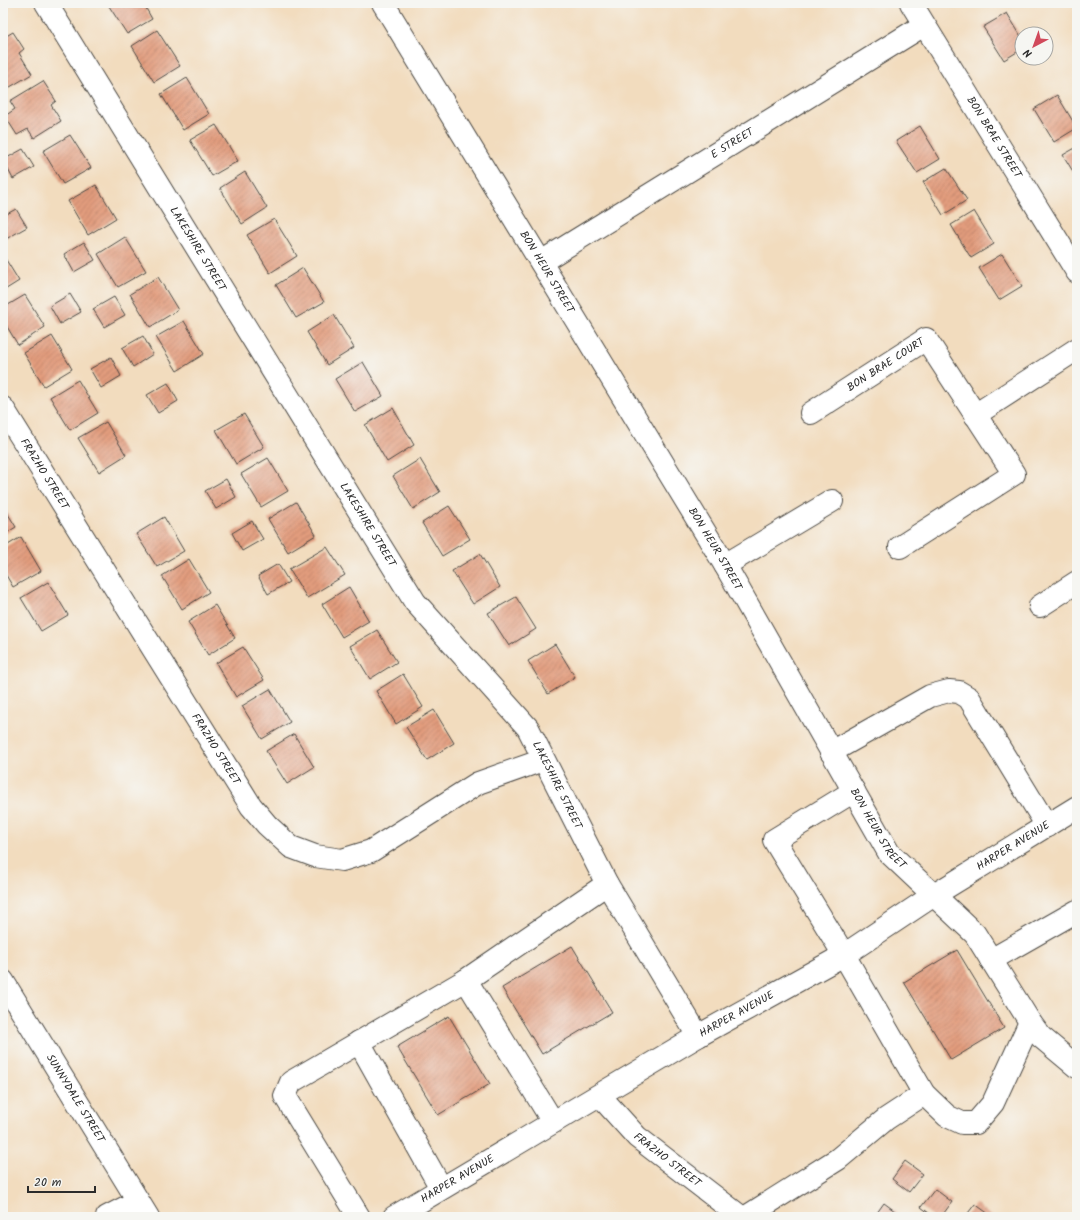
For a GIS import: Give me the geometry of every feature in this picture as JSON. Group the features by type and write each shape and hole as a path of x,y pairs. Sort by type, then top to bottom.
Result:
{"street":[{"name":"LAKESHIRE STREET","path":"46,3 415,602 528,728 542,760 607,884 698,1036"},
{"name":"BON HEUR STREET","path":"383,3 725,565 889,853 975,934 1041,1037 1077,1067"},
{"name":"BON BRAE STREET","path":"911,3 1077,272"},
{"name":"E STREET","path":"541,262 924,25"},
{"name":"BON BRAE COURT","path":"811,413 926,339 1014,474 900,547"},
{"path":"975,415 1077,349"},
{"name":"FRAZHO STREET","path":"3,408 251,806 267,825 291,847 316,856 342,860 371,851 478,783 542,760"},
{"path":"725,565 832,501"},
{"path":"1040,606 1077,582"},
{"path":"831,752 930,696 949,691 959,692 969,698 1046,826"},
{"path":"854,792 774,840 844,955 924,1094 947,1116 962,1123 976,1124 993,1103 1030,1022"},
{"name":"HARPER AVENUE","path":"394,1217 553,1122 600,1096 698,1036 844,955 934,895 1046,826 1076,810"},
{"path":"359,1217 285,1096 291,1082 466,980 607,884"},
{"path":"991,960 1077,911"},
{"path":"466,980 553,1122"},
{"name":"SUNNYDALE STREET","path":"3,981 143,1209"},
{"path":"359,1042 441,1188"},
{"path":"746,1217 838,1159 886,1119 924,1094"},
{"name":"FRAZHO STREET","path":"600,1096 637,1137 741,1217"},
{"path":"107,1217 143,1209"}],"building":[{"path":"107,3 143,3 152,19 127,34"},
{"path":"1007,13 1015,26 1014,54 1004,60 983,27"},
{"path":"157,30 180,66 154,82 132,46"},
{"path":"13,32 24,49 19,53 32,74 5,90 3,87 3,38"},
{"path":"187,78 209,114 183,130 161,94"},
{"path":"43,81 56,101 51,105 61,121 34,138 28,129 17,135 5,116 15,109 10,101"},
{"path":"1057,95 1077,128 1054,142 1034,109"},
{"path":"216,125 238,161 212,176 190,140"},
{"path":"920,126 940,159 917,173 896,141"},
{"path":"70,135 91,168 63,184 43,151"},
{"path":"1077,147 1077,178 1063,155"},
{"path":"23,149 34,167 13,179 3,160"},
{"path":"946,168 967,200 943,215 923,182"},
{"path":"245,172 267,208 242,224 220,188"},
{"path":"96,185 116,218 88,235 68,201"},
{"path":"16,209 27,227 6,239 3,233 3,216"},
{"path":"974,211 994,244 971,258 951,225"},
{"path":"274,219 297,256 270,273 247,235"},
{"path":"125,237 146,271 118,287 98,254"},
{"path":"84,242 95,260 74,272 64,254"},
{"path":"1002,254 1022,286 999,300 979,268"},
{"path":"3,255 19,281 3,291"},
{"path":"303,268 324,302 296,318 276,285"},
{"path":"158,277 178,310 150,327 130,294"},
{"path":"70,294 81,312 60,324 50,306"},
{"path":"25,295 45,327 18,345 3,320 3,308"},
{"path":"114,297 125,315 104,327 93,309"},
{"path":"334,315 354,348 327,365 307,332"},
{"path":"184,321 204,354 177,371 156,337"},
{"path":"52,336 72,369 44,386 24,353"},
{"path":"143,336 153,354 133,367 122,348"},
{"path":"111,357 121,376 101,388 90,369"},
{"path":"363,362 383,396 355,412 335,379"},
{"path":"78,380 98,413 70,430 50,397"},
{"path":"168,383 178,401 158,413 147,395"},
{"path":"393,408 414,445 387,462 365,425"},
{"path":"244,414 264,447 236,464 216,430"},
{"path":"106,422 126,455 99,472 78,438"},
{"path":"268,458 288,491 261,507 241,474"},
{"path":"420,459 440,492 413,509 393,476"},
{"path":"226,479 236,497 216,509 205,491"},
{"path":"296,502 316,535 288,552 268,519"},
{"path":"3,506 16,527 3,535"},
{"path":"449,506 470,539 442,556 422,523"},
{"path":"164,517 184,551 157,567 136,534"},
{"path":"252,521 263,539 242,551 232,533"},
{"path":"21,537 41,571 13,587 3,570 3,548"},
{"path":"327,547 345,575 307,598 289,569"},
{"path":"480,554 500,587 473,604 452,571"},
{"path":"189,559 209,592 182,609 162,576"},
{"path":"278,564 289,582 268,594 258,576"},
{"path":"48,582 68,615 41,631 21,598"},
{"path":"349,587 369,621 342,637 322,604"},
{"path":"516,597 536,629 509,646 488,613"},
{"path":"215,605 235,638 208,655 188,622"},
{"path":"377,630 397,662 370,679 350,646"},
{"path":"555,644 575,677 548,694 528,661"},
{"path":"243,647 264,680 236,697 216,663"},
{"path":"403,674 423,707 396,724 376,691"},
{"path":"270,689 290,722 262,739 242,706"},
{"path":"434,710 454,743 427,760 406,727"},
{"path":"294,734 314,767 287,784 266,751"},
{"path":"572,946 612,1012 542,1054 502,988"},
{"path":"957,950 1004,1028 951,1060 904,982"},
{"path":"449,1016 490,1084 438,1115 397,1047"},
{"path":"905,1161 923,1174 909,1192 892,1179"},
{"path":"935,1189 952,1202 941,1217 934,1217 921,1207"},
{"path":"884,1203 903,1217 874,1217"},
{"path":"975,1204 993,1217 965,1217"}]}
